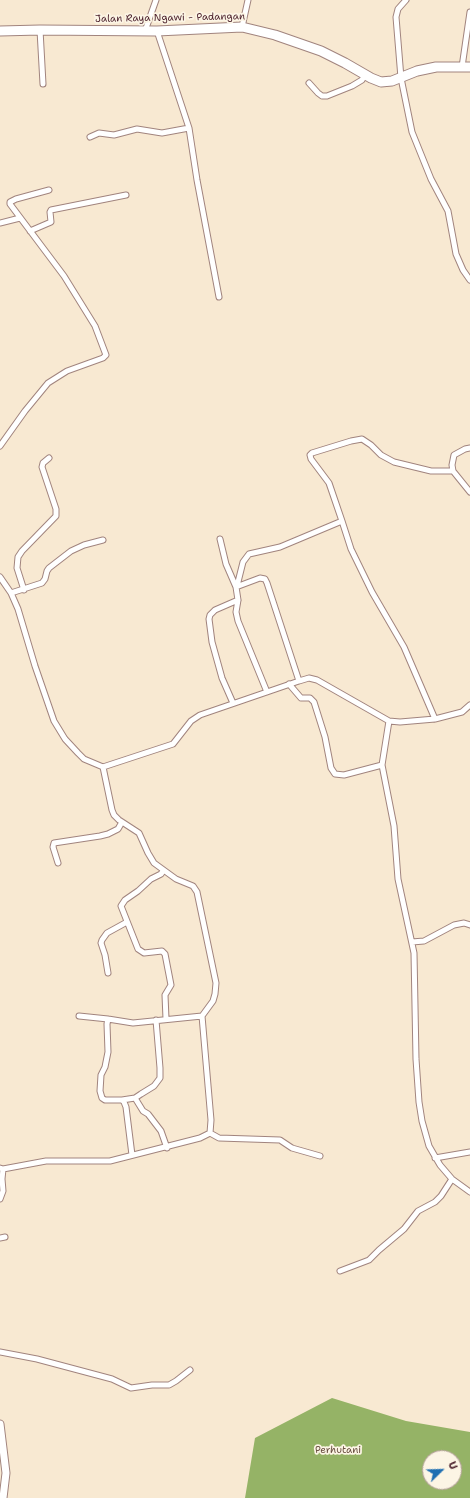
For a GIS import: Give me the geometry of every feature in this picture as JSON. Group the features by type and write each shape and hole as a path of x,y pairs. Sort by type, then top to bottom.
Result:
{"highway":[{"name":"Jalan Raya Ngawi - Padangan","path":"0,31 157,31 242,27 275,35 321,51 381,82 392,81 427,68 442,66 466,67"}],"street":[{"path":"145,31 156,0"},
{"path":"242,27 248,0"},
{"path":"406,0 398,9 396,17 401,78 413,137 431,179 448,211 456,254 463,270 470,280"},
{"path":"466,67 470,12"},
{"path":"40,30 42,84"},
{"path":"157,31 189,128 197,180 219,297"},
{"path":"309,83 322,96 328,96 352,86 362,80 365,75"},
{"path":"90,137 99,133 114,135 137,129 162,133 189,128"},
{"path":"0,446 25,411 48,383 67,371 103,358 106,355 95,326 64,276 10,205 10,202 16,199 48,190"},
{"path":"30,231 51,222 51,210 126,195"},
{"path":"0,223 20,218"},
{"path":"435,719 404,647 372,592 350,549 342,521 328,483 310,455 312,453 351,441 362,439 371,445 381,456 394,462 432,471 453,471"},
{"path":"470,448 454,455 453,460 453,471 470,492"},
{"path":"24,590 17,568 18,557 56,516 56,509 42,468 43,463 49,458"},
{"path":"236,587 243,562 249,554 280,547 342,521"},
{"path":"220,539 226,564 236,587 238,600 236,612 238,621 267,692"},
{"path":"11,593 42,583 49,568 71,551 84,545 103,540"},
{"path":"0,577 11,593 18,609 54,721 65,739 84,759 103,767 169,746 176,741 196,717 309,678 317,680 389,720 400,722 435,719 462,712 470,705"},
{"path":"236,587 260,578 263,578 267,583 299,681"},
{"path":"233,703 222,678 212,642 209,619 210,615 215,610 238,600"},
{"path":"289,684 301,698 310,698 314,702 326,741 331,768 335,774 344,775 382,765"},
{"path":"389,720 382,765 394,826 398,879 412,942 419,1102 425,1135 435,1158 445,1173 470,1192"},
{"path":"103,767 112,810 117,818 140,833 151,860 163,871 176,879 193,886 197,892 216,983 213,1001 202,1016 211,1120 210,1133"},
{"path":"58,863 53,847 54,843 108,834 118,829 122,822"},
{"path":"163,871 122,903 122,910 140,951 162,951 165,954 171,985 165,995 166,1019"},
{"path":"108,973 101,943 102,938 112,930 127,922"},
{"path":"412,942 424,941 460,923 470,925"},
{"path":"79,1016 133,1023 202,1016"},
{"path":"108,1019 108,1052 106,1067 101,1075 100,1091 102,1098 105,1100 135,1098 154,1086 160,1078 156,1020"},
{"path":"135,1098 143,1111 148,1114 161,1131 167,1148"},
{"path":"122,1100 126,1106 132,1155"},
{"path":"0,1199 3,1191 2,1169 46,1161 110,1161 167,1148 200,1138 210,1133"},
{"path":"210,1133 219,1138 280,1140 292,1148 320,1156"},
{"path":"435,1158 470,1152"},
{"path":"340,1271 369,1260 378,1250 404,1229 418,1211 435,1202 452,1179"},
{"path":"0,1352 37,1359 112,1379 131,1388 152,1385 169,1385 190,1370"},
{"path":"0,1424 6,1473 3,1498"}],"green space":[{"name":"Perhutani","path":"332,1398 406,1421 470,1432 470,1498 245,1498 255,1438"}]}
